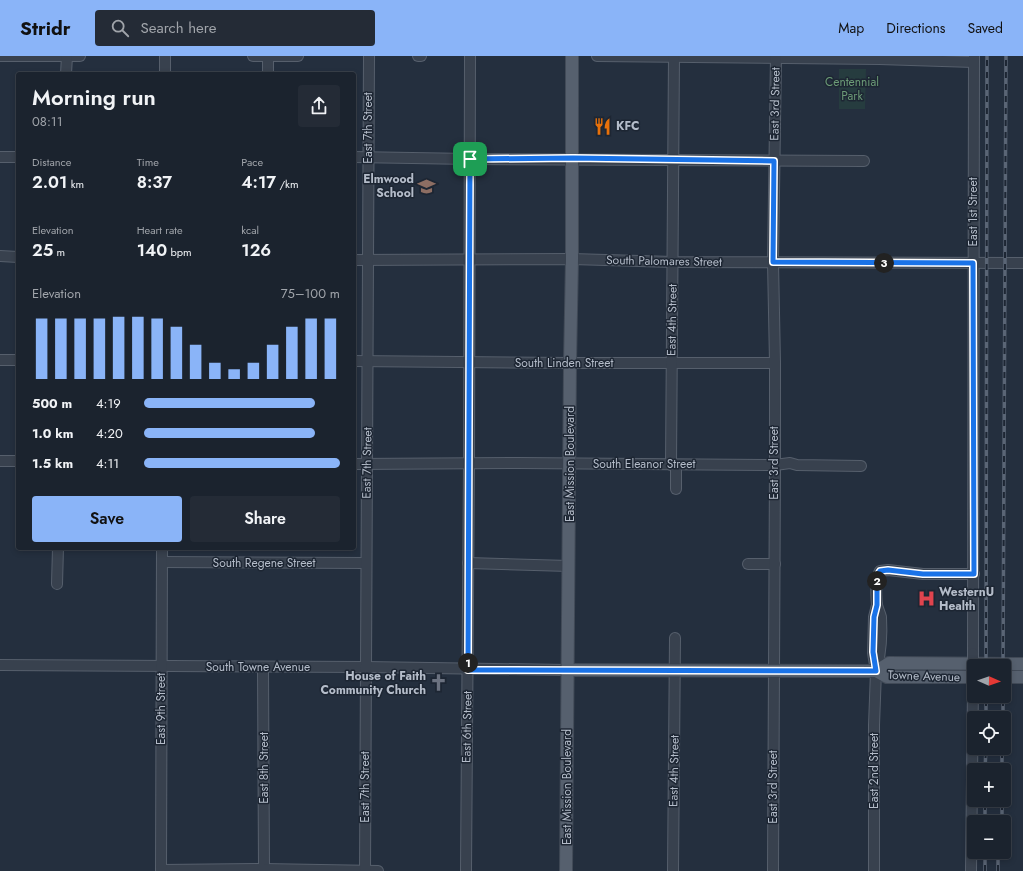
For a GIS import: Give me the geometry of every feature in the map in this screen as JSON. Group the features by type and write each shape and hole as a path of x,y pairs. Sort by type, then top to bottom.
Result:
{"main road":[{"name":"East Mission Boulevard","path":"566,871 573,158 572,56"},
{"path":"876,671 889,663 1023,664"},
{"name":"South Towne Avenue","path":"567,670 876,671"},
{"name":"Towne Avenue","path":"876,671 887,677 967,682"},
{"path":"1011,677 1023,677"}],"street":[{"path":"0,56 80,56"},
{"path":"66,72 67,56"},
{"path":"165,56 165,72"},
{"path":"253,56 298,56"},
{"path":"268,56 268,72"},
{"name":"East 7th Street","path":"365,871 369,56"},
{"name":"East 6th Street","path":"466,871 470,56"},
{"path":"597,56 879,57 974,59"},
{"name":"East 4th Street","path":"674,56 671,362 673,465 676,489"},
{"name":"East 3rd Street","path":"773,871 775,363 773,262 776,57"},
{"name":"East 1st Street","path":"973,659 974,59"},
{"path":"0,157 16,157"},
{"path":"356,157 864,161"},
{"path":"0,256 16,257"},
{"name":"South Palomares Street","path":"356,260 572,259 673,262 1023,264"},
{"path":"0,360 16,360"},
{"name":"South Linden Street","path":"356,361 775,363"},
{"path":"0,461 16,461"},
{"name":"South Eleanor Street","path":"356,464 775,465 784,468 790,468 797,465 861,466"},
{"path":"57,584 58,550"},
{"name":"East 9th Street","path":"161,871 162,550"},
{"name":"South Regene Street","path":"162,562 366,563"},
{"path":"468,563 569,566"},
{"path":"748,564 775,564"},
{"name":"East 2nd Street","path":"874,871 874,725 876,671 873,652 874,617 877,605 877,576 880,571 888,570 923,574 974,574"},
{"name":"East 4th Street","path":"673,871 674,638"},
{"name":"South Towne Avenue","path":"0,665 366,667 468,670 567,670"},
{"name":"East 8th Street","path":"263,667 264,869"},
{"name":"East 1st Street","path":"971,871 974,703"},
{"path":"161,871 264,869 378,871"}],"green space":[{"name":"Centennial Park","path":"839,69 866,69 865,109 839,109"}],"railway":[{"path":"986,659 987,56"},
{"path":"1003,659 1006,56"},
{"path":"986,703 986,711"},
{"path":"1003,703 1003,711"},
{"path":"985,763 986,755"},
{"path":"1002,755 1002,763"},
{"path":"985,807 985,815"},
{"path":"1002,807 1002,815"},
{"path":"985,859 985,871"},
{"path":"998,859 998,871"}],"place":[{"name":"KFC","path":"603,126"},
{"name":"Elmwood School","path":"427,186"},
{"name":"WesternU Health","path":"926,599"},
{"name":"House of Faith Community Church","path":"439,683"}],"route":[{"path":"573,158 774,161 773,262 973,263 974,574 923,574 888,570 880,571 877,576 877,605 874,617 873,652 876,671 468,670 470,159 573,158"}]}
